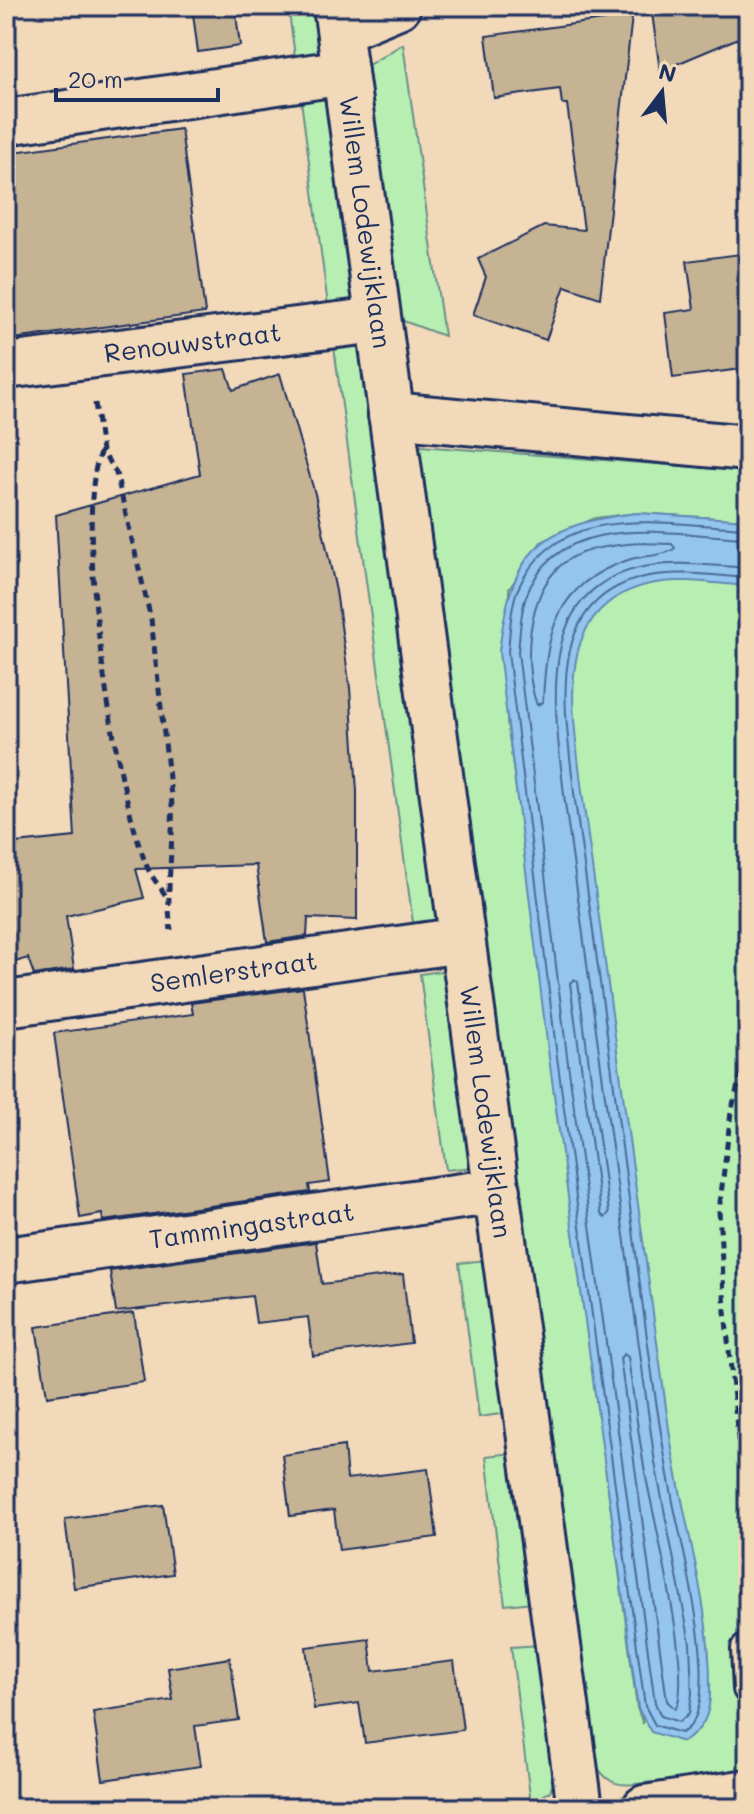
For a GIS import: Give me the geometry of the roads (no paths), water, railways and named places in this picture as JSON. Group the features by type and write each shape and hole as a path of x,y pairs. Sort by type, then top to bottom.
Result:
{"street":[{"path":"6,122 340,36 398,6"},
{"name":"Willem Lodewijklaan","path":"340,36 580,1808"},
{"name":"Renouwstraat","path":"6,366 378,320"},
{"path":"391,415 748,448"},
{"name":"Semlerstraat","path":"6,1004 462,940"},
{"name":"Tammingastraat","path":"6,1260 498,1191"},
{"path":"645,1808 748,1792"}],"lane":[{"path":"746,1649 748,1689"}],"water":[{"path":"637,513 748,520 748,586 662,582 617,596 595,615 582,640 575,668 573,698 582,792 669,1429 706,1627 708,1709 700,1728 683,1742 651,1732 638,1708 549,1058 499,652 511,590 521,567 535,550 552,536 575,526"}]}
